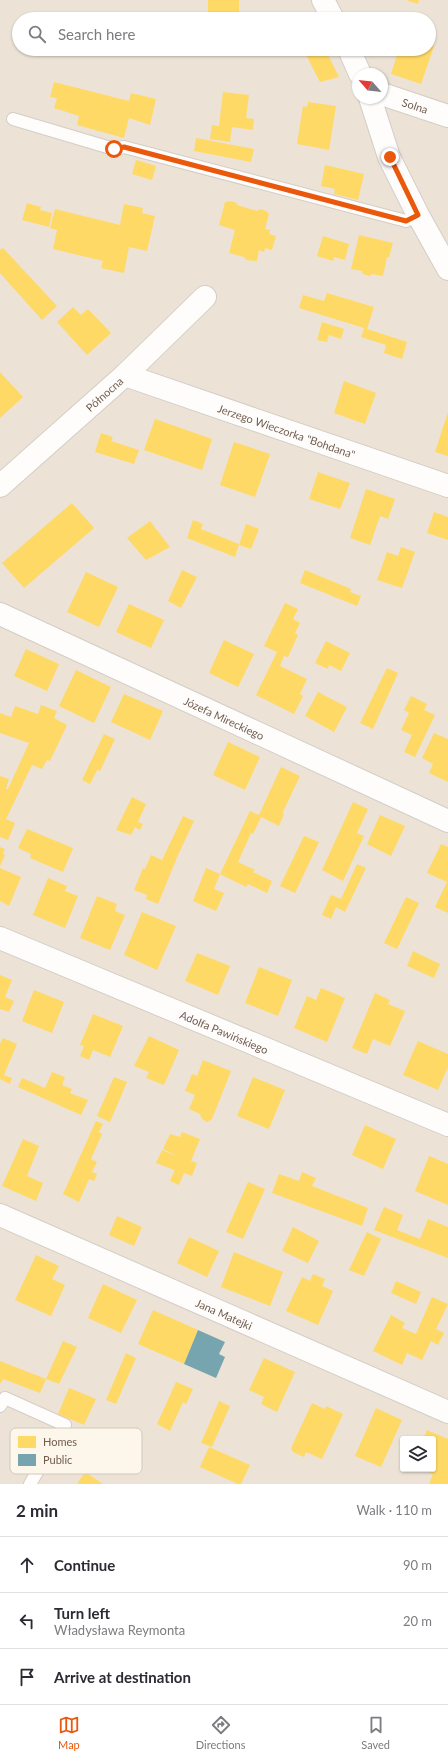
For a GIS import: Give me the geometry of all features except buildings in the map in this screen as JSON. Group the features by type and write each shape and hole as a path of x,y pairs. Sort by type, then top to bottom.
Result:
{"street":[{"path":"323,0 329,12"},
{"path":"352,56 357,68"},
{"name":"Solna","path":"388,96 448,116"},
{"path":"372,104 390,157 418,215 448,269"},
{"name":"Północna","path":"0,486 125,374 205,297"},
{"name":"Jerzego Wieczorka \"Bohdana\"","path":"125,374 448,486"},
{"name":"Józefa Mireckiego","path":"0,614 448,821"},
{"name":"Adolfa Pawińskiego","path":"0,938 448,1125"},
{"name":"Jana Matejki","path":"0,1215 448,1412"}],"lane":[{"path":"13,119 114,149 124,147 406,221 418,215"},
{"path":"0,1406 5,1398 65,1425 63,1428"},
{"path":"30,1484 36,1474"}],"shaded area":[{"path":"0,0 448,0 448,1484 0,1484"}],"route":[{"path":"114,149 124,147 406,221 418,215 390,157"}]}
